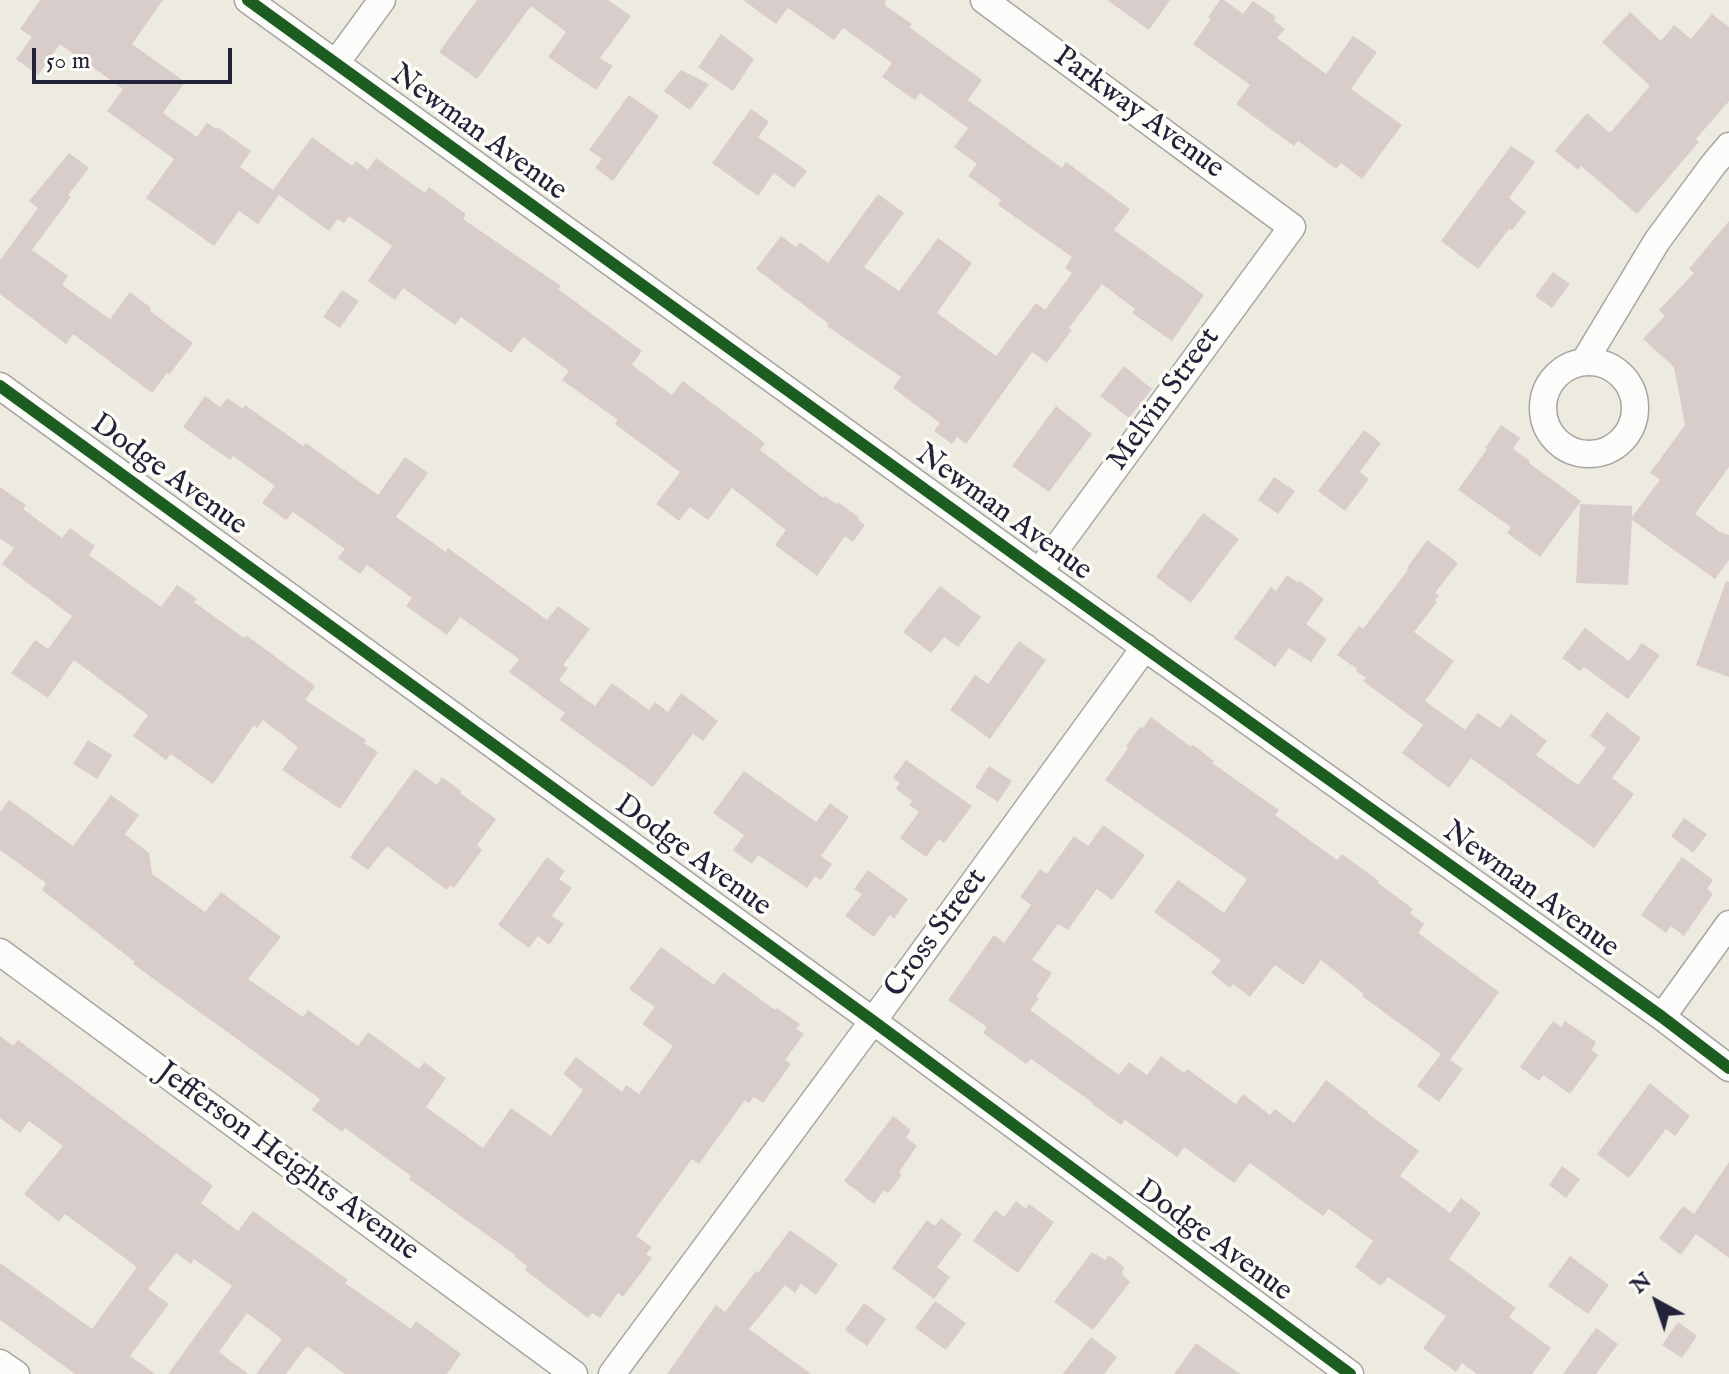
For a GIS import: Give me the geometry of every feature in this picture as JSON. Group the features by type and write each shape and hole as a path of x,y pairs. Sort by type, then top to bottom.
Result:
{"street":[{"name":"Newman Avenue","path":"248,0 1729,1068"},
{"path":"336,63 382,0"},
{"name":"Parkway Avenue","path":"984,0 1292,227"},
{"path":"1584,362 1657,241 1729,146"},
{"name":"Melvin Street","path":"1039,572 1292,227"},
{"name":"Dodge Avenue","path":"0,386 873,1021 1350,1374"},
{"name":"Cross Street","path":"612,1374 1145,647"},
{"path":"1662,1017 1729,924"},
{"name":"Jefferson Heights Avenue","path":"0,952 574,1374"},
{"path":"0,1363 16,1374"}],"building":[{"path":"40,0 163,0 132,44 185,82 163,113 197,137 207,123 217,127 251,151 240,167 273,190 312,137 352,166 356,161 368,170 376,158 425,193 429,187 466,214 463,219 561,286 558,289 642,351 632,365 672,395 683,381 765,443 760,450 823,498 825,496 836,504 838,502 865,525 853,542 845,536 817,576 775,545 786,530 732,488 708,520 690,507 679,521 656,504 680,472 615,424 618,420 562,380 569,371 523,337 511,353 461,317 455,325 403,288 395,300 368,281 392,246 349,216 344,223 338,219 329,231 279,195 258,224 239,211 214,246 146,198 174,159 107,111 123,89 60,44 38,75 16,59 32,37 20,29"},
{"path":"477,0 608,0 631,16 600,58 613,66 596,90 548,57 566,32 531,6 477,79 439,52"},
{"path":"743,0 885,0 886,6 912,24 909,27 982,80 968,100 1062,168 1066,162 1130,209 1114,230 1204,295 1172,341 1132,313 1135,309 1102,284 1047,363 1032,352 966,444 957,437 952,444 934,431 940,423 893,388 901,377 827,326 829,324 756,269 781,236 796,247 800,242 828,263 878,194 904,213 864,267 899,291 938,238 972,263 937,313 996,356 1036,303 1045,310 1072,273 1065,268 1072,257 998,205 1001,200 968,176 977,164 954,147 968,128 920,93 915,100 882,77 892,63 843,28 834,40 788,8 776,24"},
{"path":"1107,0 1170,0 1149,30"},
{"path":"1220,0 1243,14 1253,1 1276,17 1274,21 1285,29 1277,38 1326,74 1353,36 1377,52 1351,89 1402,125 1362,179 1341,163 1336,169 1298,141 1294,146 1236,104 1250,85 1193,44"},
{"path":"1630,12 1661,41 1674,25 1691,39 1712,14 1729,27 1729,101 1696,139 1699,142 1637,214 1581,166 1578,170 1555,151 1587,113 1610,133 1650,86 1602,42"},
{"path":"721,34 754,59 733,91 698,67"},
{"path":"681,70 709,84 690,110 664,91"},
{"path":"629,95 659,116 613,181 595,168 602,159 589,150"},
{"path":"751,109 769,122 758,137 807,171 794,188 774,173 758,196 712,163"},
{"path":"1511,146 1535,162 1509,198 1526,212 1478,269 1441,241"},
{"path":"69,153 89,168 32,250 68,276 62,285 110,319 130,292 193,343 152,393 73,334 66,344 0,294 0,260 38,208 29,201"},
{"path":"1729,221 1729,467 1695,514 1729,535 1729,560 1715,579 1632,520 1628,585 1576,583 1580,504 1632,506 1632,517 1660,480 1650,473 1685,425 1674,367 1643,339 1665,316 1659,310 1694,273 1689,269"},
{"path":"1553,272 1570,284 1552,308 1535,296"},
{"path":"342,290 359,301 340,328 323,317"},
{"path":"1124,366 1152,389 1129,418 1100,396"},
{"path":"205,396 220,407 227,398 243,409 245,405 303,446 306,443 378,495 405,457 428,473 396,517 446,552 448,548 547,620 558,606 590,629 563,665 568,668 559,680 595,706 612,683 649,710 655,702 668,712 681,693 718,721 703,741 693,734 653,787 560,720 565,713 509,672 519,659 460,617 447,635 406,606 412,598 367,565 360,574 338,558 345,549 293,512 286,520 262,503 275,486 233,456 230,460 183,427"},
{"path":"1056,406 1092,434 1049,492 1012,466"},
{"path":"1501,425 1520,438 1513,449 1581,501 1540,557 1507,533 1511,527 1458,490"},
{"path":"1364,430 1381,443 1360,472 1369,479 1345,511 1318,491"},
{"path":"1274,477 1295,491 1278,514 1258,500"},
{"path":"0,487 26,505 23,509 62,538 70,528 95,546 89,555 161,607 177,585 197,599 194,602 244,638 246,635 315,686 305,700 366,740 364,743 378,752 340,809 282,770 298,747 263,720 257,728 254,725 213,784 171,754 166,760 133,736 148,715 74,660 48,698 11,673 35,640 48,649 72,616 2,564 14,548 0,541"},
{"path":"1203,513 1239,539 1191,603 1156,577"},
{"path":"1427,540 1458,563 1435,593 1439,595 1435,600 1437,602 1414,632 1454,661 1425,701 1465,730 1478,713 1500,728 1511,714 1547,741 1536,755 1578,785 1606,748 1590,736 1607,712 1641,738 1612,778 1634,794 1594,848 1471,758 1449,788 1402,753 1423,725 1363,681 1366,678 1357,669 1337,655 1359,626 1363,629"},
{"path":"1287,575 1324,599 1306,624 1327,639 1311,662 1289,648 1275,667 1234,638 1271,587 1276,591"},
{"path":"1726,581 1729,582 1729,677 1696,665"},
{"path":"940,586 981,617 958,647 944,637 931,653 903,632"},
{"path":"1585,628 1629,661 1642,643 1660,655 1628,699 1584,667 1580,671 1562,658"},
{"path":"1019,641 1046,660 990,739 950,710 975,675 988,684"},
{"path":"1151,717 1279,810 1275,815 1337,860 1342,854 1379,881 1413,909 1410,913 1424,924 1418,933 1499,992 1450,1060 1463,1069 1439,1102 1417,1086 1441,1054 1362,996 1364,994 1321,960 1303,985 1275,965 1250,997 1233,984 1230,988 1211,973 1221,960 1154,912 1178,880 1224,913 1247,879 1105,780 1128,748 1126,746"},
{"path":"88,740 112,755 97,779 73,764"},
{"path":"906,760 972,806 944,843 939,839 926,857 900,838 919,812 909,805 912,801 896,789 900,783 893,778"},
{"path":"989,766 1012,781 998,802 975,787"},
{"path":"415,769 437,785 442,777 496,819 477,845 482,850 454,888 450,885 447,890 387,846 368,870 350,857"},
{"path":"744,771 816,822 830,803 849,817 821,856 832,864 821,880 815,876 807,888 758,855 752,864 733,850 744,835 713,813"},
{"path":"111,795 139,815 125,834 149,853 152,874 205,912 221,892 281,937 248,979 303,1017 308,1010 358,1046 368,1032 419,1069 424,1062 446,1078 426,1107 483,1148 511,1108 551,1136 583,1090 563,1074 576,1057 622,1092 626,1085 639,1094 673,1046 642,1024 655,1007 629,989 661,947 714,985 723,972 800,1024 796,1029 804,1034 785,1060 791,1064 763,1103 754,1097 749,1103 745,1100 699,1164 692,1159 636,1236 652,1247 646,1254 652,1258 623,1297 618,1293 600,1318 592,1313 588,1318 525,1270 527,1266 515,1255 409,1179 411,1176 345,1128 342,1132 312,1110 320,1099 133,964 135,962 42,890 46,883 0,850 0,812 9,800 73,846"},
{"path":"1684,818 1707,834 1693,853 1671,836"},
{"path":"1103,825 1145,855 1112,900 1097,889 1068,930 1058,924 1032,960 1052,973 1030,1010 1119,1075 1129,1062 1147,1075 1161,1056 1184,1073 1187,1069 1236,1104 1243,1094 1270,1115 1275,1109 1294,1123 1326,1080 1419,1151 1400,1176 1450,1213 1461,1198 1481,1213 1449,1259 1516,1308 1509,1317 1551,1348 1532,1374 1477,1374 1462,1363 1456,1372 1423,1348 1446,1316 1388,1277 1381,1286 1355,1267 1373,1241 1329,1209 1323,1216 1250,1163 1234,1183 1184,1147 1177,1157 1125,1120 1121,1125 1031,1059 1026,1064 983,1033 987,1027 948,1000 994,935 1004,943 1031,905 1020,897 1040,869 1047,874 1074,836 1088,846"},
{"path":"547,857 565,871 559,879 572,888 552,916 564,924 549,945 538,936 529,948 498,925"},
{"path":"1682,857 1713,880 1707,889 1713,894 1684,936 1671,926 1666,933 1641,915"},
{"path":"868,870 908,899 894,919 890,915 874,937 845,916 862,894 854,889"},
{"path":"1553,1021 1561,1027 1565,1021 1596,1042 1592,1050 1598,1055 1570,1094 1543,1075 1539,1081 1520,1067"},
{"path":"0,1036 13,1046 18,1040 213,1186 201,1203 238,1231 253,1211 348,1280 345,1283 411,1329 416,1321 461,1354 447,1374 345,1374 307,1346 286,1374 256,1374 282,1339 247,1313 219,1352 248,1374 168,1374 232,1286 194,1259 191,1264 176,1253 148,1289 169,1304 130,1356 155,1374 75,1374 0,1320 0,1263 92,1329 137,1267 65,1214 59,1222 24,1194 63,1146 29,1121 20,1133 0,1118"},
{"path":"1650,1083 1690,1116 1675,1136 1666,1129 1629,1178 1597,1154"},
{"path":"893,1116 911,1130 906,1138 917,1146 899,1172 902,1175 888,1193 884,1190 874,1204 844,1181"},
{"path":"1729,1162 1729,1258 1696,1234 1681,1255 1659,1238 1683,1206 1694,1214"},
{"path":"1562,1166 1580,1179 1566,1198 1549,1185"},
{"path":"1016,1201 1026,1209 1029,1204 1054,1222 1018,1273 973,1241 995,1210 1004,1217"},
{"path":"941,1218 962,1234 937,1267 950,1277 934,1299 892,1268 927,1220 935,1226"},
{"path":"790,1230 838,1264 816,1295 801,1284 795,1293 785,1285 749,1329 811,1374 667,1374 716,1305 725,1312"},
{"path":"1092,1252 1105,1260 1109,1255 1124,1267 1122,1274 1130,1282 1093,1330 1054,1302"},
{"path":"1570,1256 1609,1285 1588,1314 1548,1286"},
{"path":"935,1301 966,1323 946,1350 915,1328"},
{"path":"864,1303 886,1319 867,1346 845,1330"},
{"path":"1678,1322 1697,1336 1682,1358 1662,1345"},
{"path":"1596,1328 1618,1344 1596,1374 1563,1374"},
{"path":"1091,1337 1117,1357 1104,1374 1063,1374"},
{"path":"1196,1343 1240,1374 1174,1374"}],"cycle path":[{"path":"248,0 1729,1068"},
{"path":"0,386 873,1021 1350,1374"}]}
